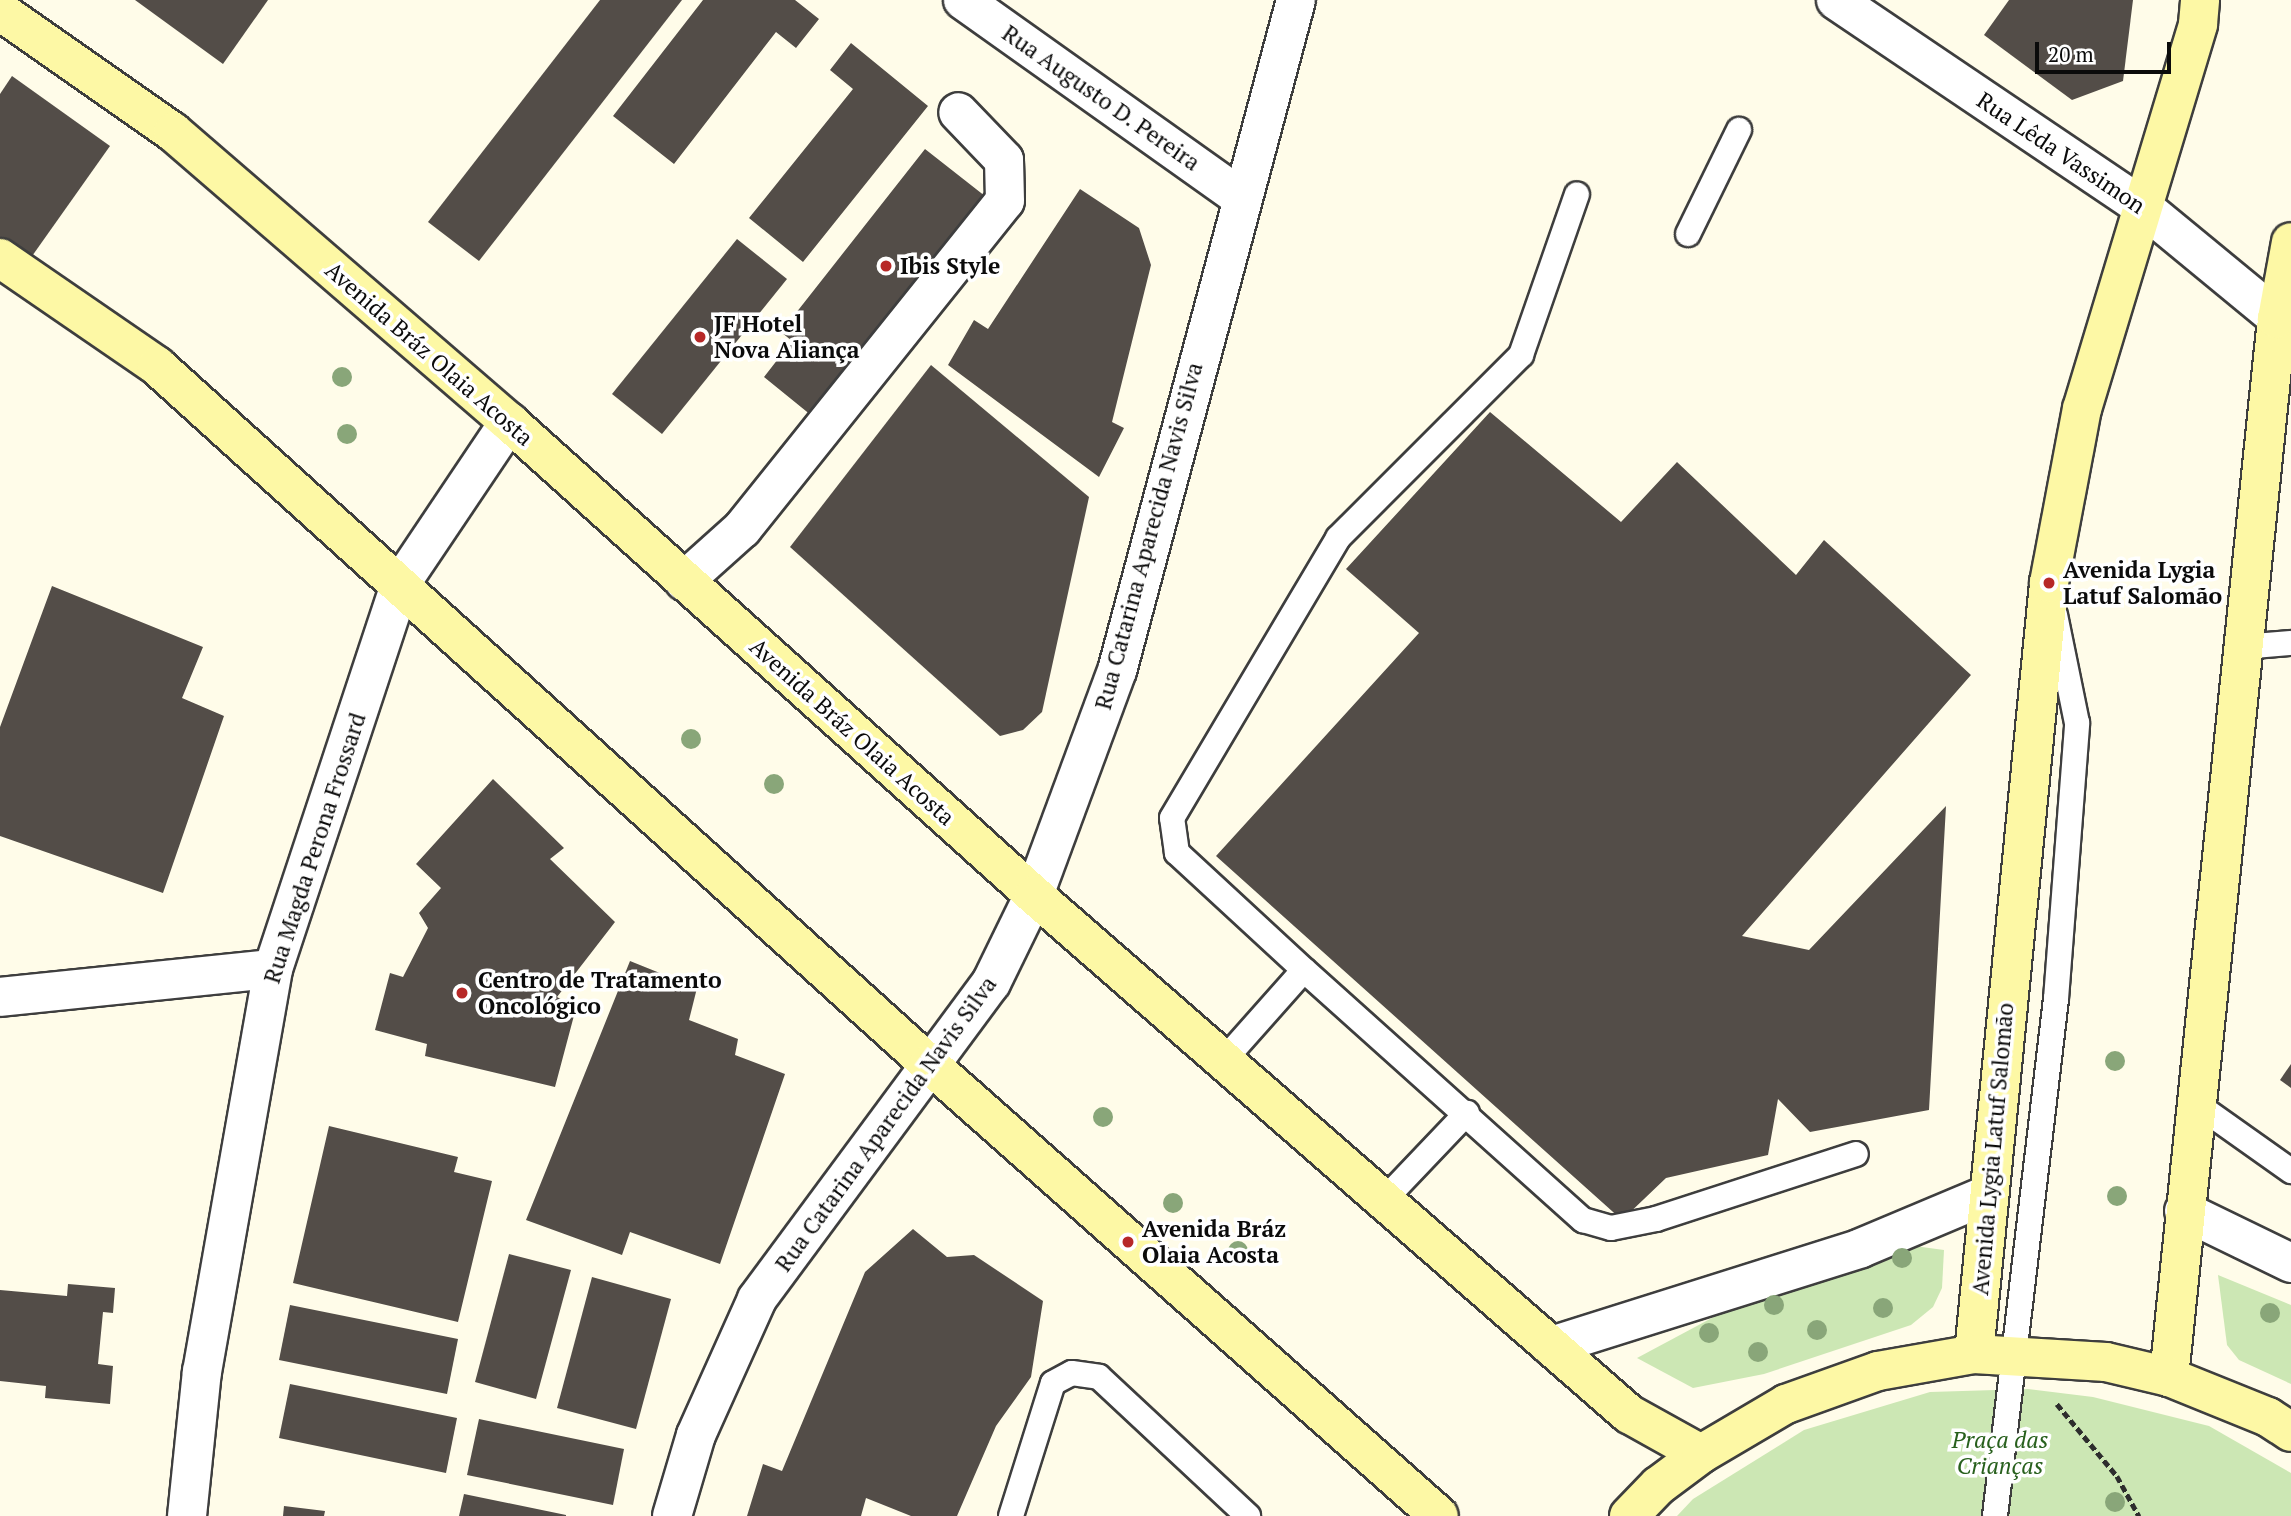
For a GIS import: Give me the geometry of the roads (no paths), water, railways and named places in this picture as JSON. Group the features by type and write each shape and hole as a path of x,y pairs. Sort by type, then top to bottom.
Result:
{"main road":[{"name":"Avenida Lygia Latuf Salomão","path":"1974,1354 1987,1195 2049,583 2082,409 2144,208 2200,0"},
{"name":"Avenida Bráz Olaia Acosta","path":"0,11 173,132 509,422 1034,895 1629,1414 1701,1454"},
{"path":"2169,1377 2242,647 2284,324 2291,242"},
{"path":"0,258 157,366 401,583 929,1064 1434,1514"},
{"path":"1629,1516 1658,1486 1701,1454 1786,1404 1878,1371 1974,1354 2016,1354 2106,1362 2169,1377 2268,1417 2291,1432"}],"street":[{"name":"Rua Augusto D. Pereira","path":"963,0 1240,197"},
{"name":"Rua Catarina Aparecida Navis Silva","path":"672,1516 696,1435 757,1299 929,1064 992,984 1034,895 1117,671 1240,197 1296,0"},
{"name":"Rua Lêda Vassimon","path":"1836,0 2144,208 2284,324"},
{"path":"684,581 742,529 1005,201 1004,160 958,113"},
{"name":"Rua Magda Perona Frossard","path":"187,1516 202,1372 273,969 401,583 509,422"},
{"path":"0,997 273,969"},
{"path":"1551,1346 1861,1248 1987,1195"},
{"path":"2184,1211 2291,1263"}],"lane":[{"path":"1688,234 1739,130"},
{"path":"1577,194 1521,355 1338,538 1172,818 1177,853 1583,1220 1611,1228 1656,1219 1856,1154"},
{"path":"1995,1516 2056,999 2077,723 2049,583"},
{"path":"2242,647 2291,643"},
{"path":"1224,1060 1304,970"},
{"path":"2195,1103 2291,1171"},
{"path":"1385,1199 1467,1113"},
{"path":"1011,1516 1053,1383 1072,1374 1099,1377 1248,1516"}],"place":[{"name":"Ibis Style","path":"886,266"},
{"name":"JF Hotel Nova Aliança","path":"700,337"},
{"name":"Avenida Lygia Latuf Salomão","path":"2049,583"},
{"name":"Centro de Tratamento Oncológico","path":"462,993"},
{"name":"Avenida Bráz Olaia Acosta","path":"1128,1242"}],"park label":[{"name":"Praça das Crianças","path":"2000,1453"}]}
